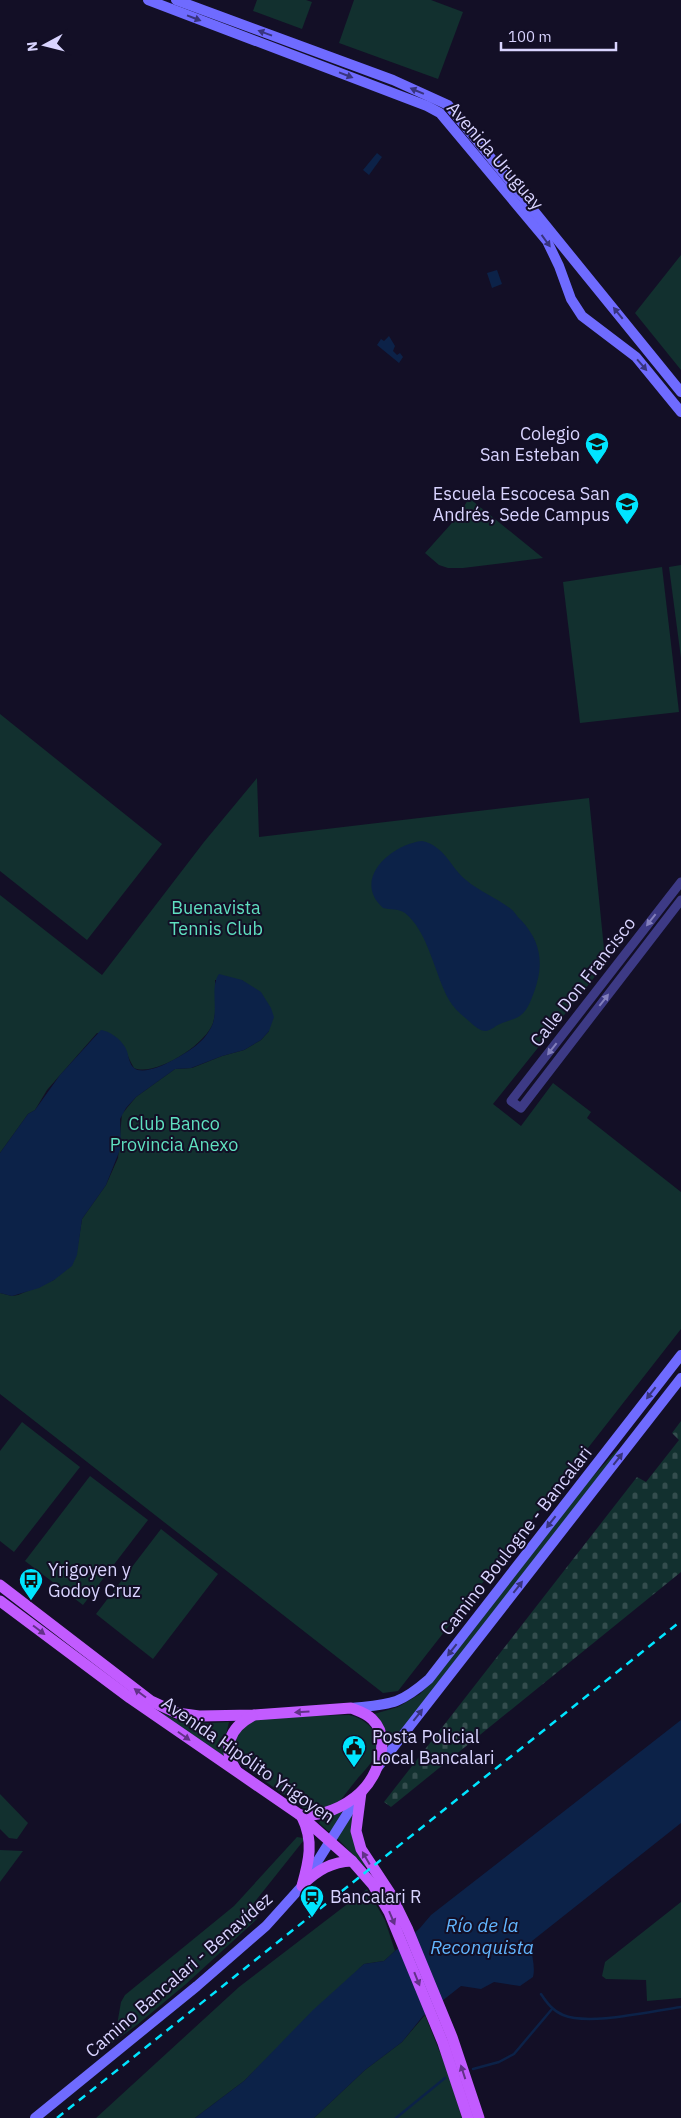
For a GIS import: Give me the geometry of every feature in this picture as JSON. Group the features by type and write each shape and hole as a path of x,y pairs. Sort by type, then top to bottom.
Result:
{"main road":[{"name":"Avenida Uruguay","path":"148,0 427,106 440,113 547,241 560,266 571,298 582,316 636,357 681,412"},
{"name":"Avenida Uruguay","path":"176,0 393,80 448,105 681,392"},
{"name":"Camino Boulogne - Bancalari","path":"351,1708 391,1704 401,1700 429,1679 681,1355"},
{"name":"Camino Boulogne - Bancalari","path":"378,1768 681,1378"},
{"name":"Avenida Hipólito Yrigoyen","path":"0,1585 136,1690 166,1709 193,1716 253,1715"},
{"name":"Avenida Hipólito Yrigoyen","path":"0,1601 130,1698 300,1815 330,1839 352,1860 373,1885 404,1933"},
{"path":"239,1774 229,1757 229,1742 232,1732 238,1725 253,1715 351,1708 366,1714 374,1720 381,1734 382,1751 378,1768 361,1792 326,1813 317,1816 300,1815 309,1834 310,1845 302,1886"},
{"name":"Avenida Hipólito Yrigoyen","path":"361,1792 356,1831 361,1850 390,1893 404,1933 439,2018"},
{"name":"Camino Bancalari - Benavídez","path":"35,2118 197,1986 259,1932 302,1886 361,1792"},
{"path":"302,1886 326,1866 352,1860"},
{"path":"439,2018 468,2118"},
{"path":"439,2018 478,2118"}],"street":[{"name":"Calle Don Francisco","path":"681,882 511,1101 520,1108 681,900"}],"green space":[{"path":"257,0 306,0 312,2 302,29 253,11"},
{"path":"354,0 431,0 463,12 438,79 339,43"},
{"path":"681,255 681,370 635,313"},
{"path":"469,498 543,558 463,568 448,568 439,565 425,553 459,515"},
{"path":"681,565 681,658 669,567"},
{"path":"662,567 679,712 580,723 563,582"},
{"path":"0,714 162,844 87,940 0,871"},
{"path":"257,778 259,837 589,798 605,959 603,965 596,970 597,974 493,1104 521,1126 553,1083 591,1112 587,1118 681,1192 681,1329 398,1691 383,1693 0,1394 0,1293 12,1296 18,1295 54,1280 78,1244 82,1219 106,1185 118,1158 122,1114 136,1097 175,1069 192,1068 222,1056 244,1050 261,1040 269,1031 242,980 215,980 216,1002 213,1023 201,1040 191,1049 167,1063 143,1070 134,1068 125,1048 119,1041 97,1033 47,1090 35,1110 28,1114 0,1153 0,895 102,975 204,842"},
{"path":"681,1421 681,1572 391,1807 384,1802 637,1477 646,1482 679,1440 672,1433"},
{"path":"22,1422 80,1467 14,1552 0,1541 0,1451"},
{"path":"617,1450 618,1452 388,1748 387,1739 374,1714 398,1707 420,1694 446,1665 586,1484"},
{"path":"90,1476 148,1520 83,1605 25,1561"},
{"path":"161,1529 218,1574 153,1659 96,1614"},
{"path":"147,1706 175,1719 208,1723 229,1722 224,1743 225,1757"},
{"path":"349,1715 363,1721 373,1730 378,1743 377,1751 370,1765 337,1804 324,1810 316,1811 303,1808 239,1763 234,1750 240,1730 252,1721 281,1717"},
{"path":"0,1794 28,1823 17,1839 9,1838 0,1829"},
{"path":"345,1807 331,1831 328,1831 319,1823 320,1821"},
{"path":"353,1816 366,1868 336,1837"},
{"path":"297,1837 304,1840 253,1904 252,1910 257,1919 186,1984 137,2025 105,2048 117,2025 121,2002 125,1995 234,1906"},
{"path":"0,1850 23,1851 0,1882"},
{"path":"367,1889 385,1920 395,1951 384,1961 364,1964 244,2081 195,2118 96,2118 239,1987"},
{"path":"681,1902 681,1998 647,2001 646,1980 606,1979 602,1976 605,1962"},
{"path":"425,2015 447,2070 462,2118 314,2118 365,2070 402,2042"}],"water":[{"path":"377,153 382,157 369,175 363,170"},
{"path":"497,270 502,284 492,288 487,273"},
{"path":"389,336 395,346 393,351 397,355 400,353 403,357 399,363 377,345 381,339 384,341"},
{"path":"422,841 442,852 460,875 471,884 512,910 529,929 538,948 540,968 538,978 525,1011 519,1016 486,1031 475,1027 451,1003 420,931 413,921 402,911 383,908 374,897 371,886 373,875 379,865 399,849"},
{"path":"219,974 242,980 261,992 274,1017 269,1031 261,1040 244,1050 191,1068 175,1069 136,1097 126,1108 120,1119 121,1147 106,1185 82,1219 77,1255 72,1266 54,1280 39,1288 12,1296 0,1293 0,1153 28,1114 35,1110 60,1075 101,1030 111,1034 120,1041 126,1049 132,1066 140,1070 158,1067 179,1057 195,1046 206,1036 213,1023 215,1010 214,991"},
{"name":"Río de la Reconquista","path":"681,1720 681,1823 532,1941 533,1977 520,1986 494,1982 481,1989 461,1986 423,2016 402,2042 365,2070 314,2118 195,2118 244,2081 313,2010 364,1964 384,1961 420,1928 431,1915"}],"waterway":[{"path":"541,1994 556,2011 574,2018 604,2018 681,2007"},
{"path":"473,2069 499,2062 514,2054 552,2009"},
{"path":"396,2118 445,2078"}],"railway":[{"path":"57,2118 681,1621"}],"place":[{"name":"Colegio San Esteban","path":"597,465"},
{"name":"Escuela Escocesa San Andrés, Sede Campus","path":"627,525"},
{"name":"Yrigoyen y Godoy Cruz","path":"31,1601"},
{"name":"Posta Policial Local Bancalari","path":"354,1768"},
{"name":"Bancalari R","path":"312,1918"}],"park label":[{"name":"Buenavista Tennis Club","path":"216,918"},
{"name":"Club Banco Provincia Anexo","path":"174,1134"}]}
